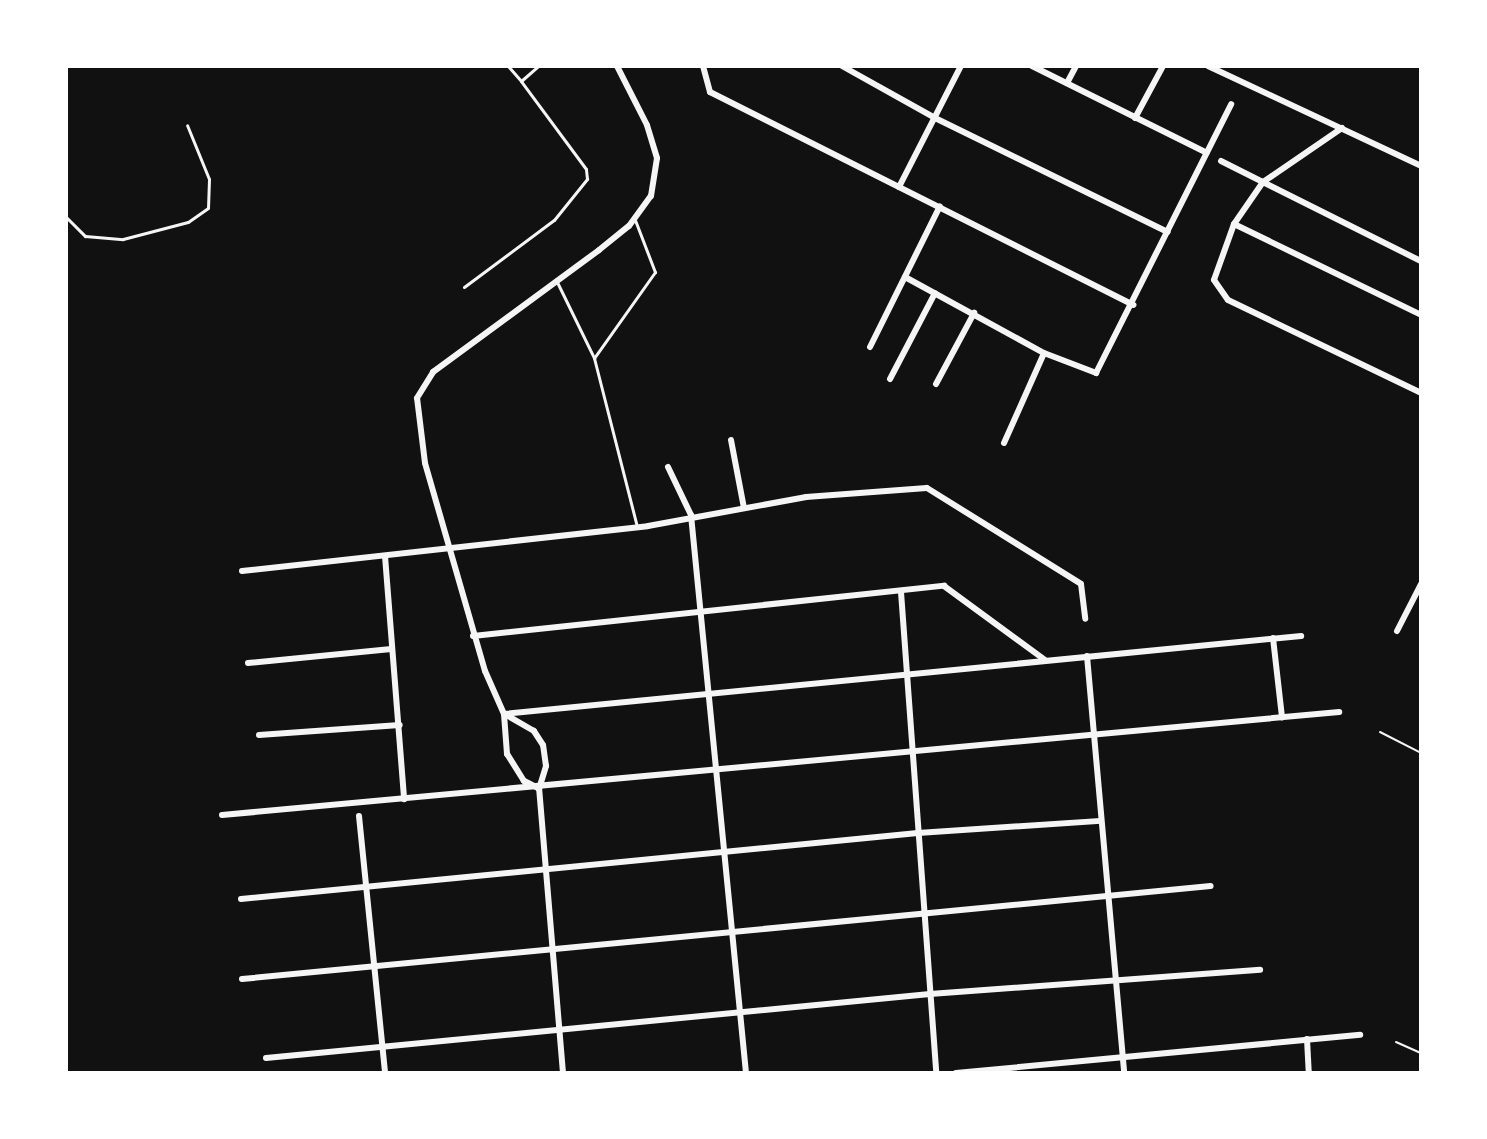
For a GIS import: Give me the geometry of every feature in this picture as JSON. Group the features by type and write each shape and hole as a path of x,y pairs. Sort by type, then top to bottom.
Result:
{"street":[{"path":"539,789 524,781 507,754 504,714 473,636 447,547 417,423 417,398 433,372 556,281 634,218 651,196 657,158 647,125 617,66"},
{"path":"703,66 710,92 1133,305"},
{"path":"842,66 935,118 1168,232"},
{"path":"899,187 961,66"},
{"path":"1032,66 1207,153"},
{"path":"1067,83 1076,66"},
{"path":"1135,118 1163,66"},
{"path":"1208,66 1421,166"},
{"path":"905,277 1044,353 1096,373 1133,305 1231,104"},
{"path":"1342,128 1263,182 1234,224 1214,270 1217,289 1228,300 1421,393"},
{"path":"1221,161 1421,261"},
{"path":"870,347 940,206"},
{"path":"1234,224 1421,315"},
{"path":"890,379 935,293"},
{"path":"936,384 974,313"},
{"path":"1004,443 1044,353"},
{"path":"731,440 744,508"},
{"path":"668,467 691,515 712,692 746,1073"},
{"path":"242,571 637,527 806,497 927,488 1081,584 1085,619"},
{"path":"385,556 404,799"},
{"path":"1397,631 1421,584"},
{"path":"473,636 949,587 1045,660"},
{"path":"901,592 936,1073"},
{"path":"504,714 907,672 1301,636"},
{"path":"1273,638 1282,717"},
{"path":"248,663 391,649"},
{"path":"1087,656 1124,1073"},
{"path":"222,815 539,789 1339,712"},
{"path":"504,714 534,731 543,745 546,766 539,789 563,1073"},
{"path":"259,735 400,725"},
{"path":"359,816 385,1073"},
{"path":"241,899 918,833 1101,821"},
{"path":"242,979 1211,886"},
{"path":"266,1058 930,994 1260,970"},
{"path":"956,1073 1360,1035"},
{"path":"1307,1039 1309,1073"}],"lane":[{"path":"464,287 554,220 587,179 586,169 508,66"},
{"path":"521,81 538,66"},
{"path":"66,217 85,236 123,239 188,222 208,208 209,179 187,125"},
{"path":"594,358 655,272 634,218"},
{"path":"556,281 594,358 637,527"}],"path":[{"path":"1380,732 1421,753"},
{"path":"1396,1042 1421,1053"}]}
